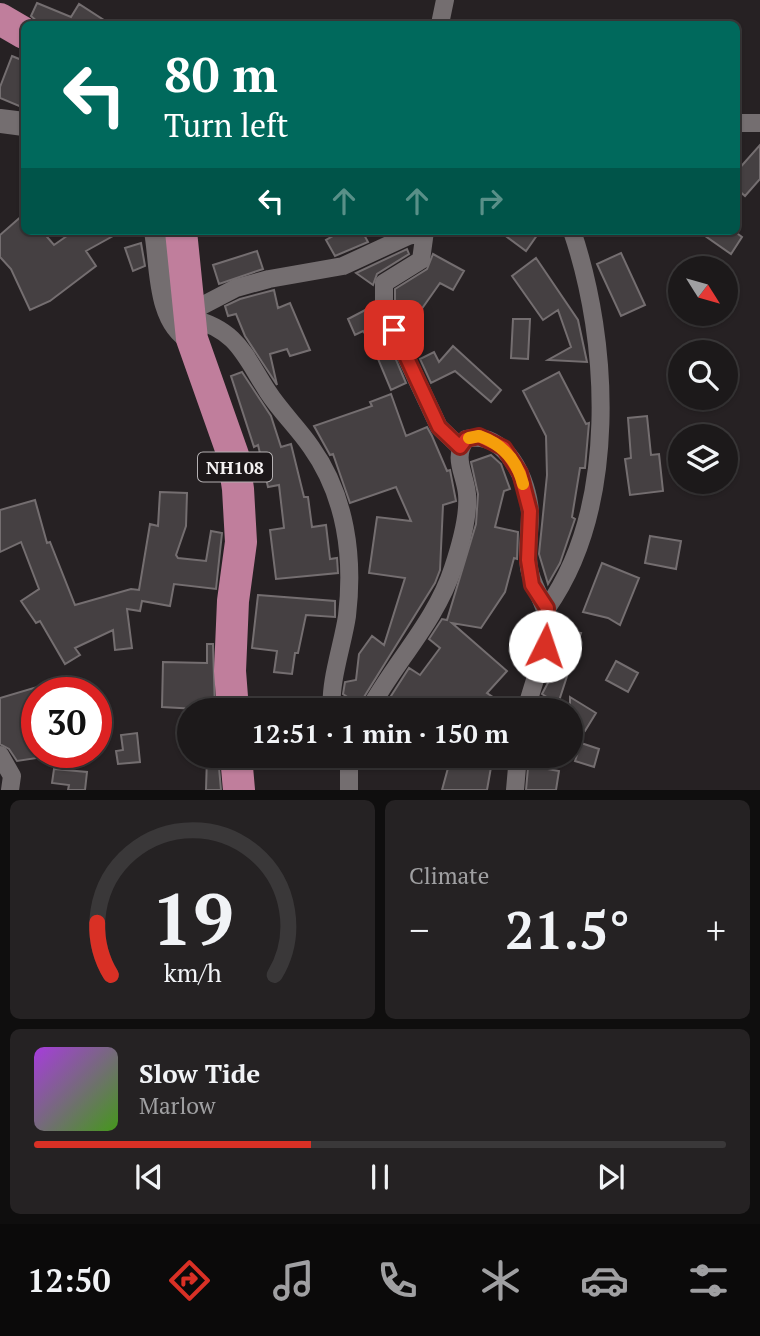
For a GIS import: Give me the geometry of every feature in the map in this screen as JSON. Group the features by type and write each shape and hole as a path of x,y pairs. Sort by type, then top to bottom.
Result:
{"highway":[{"path":"0,19 21,31"},
{"name":"NH108","path":"181,235 191,323 233,455 238,489 242,542 233,601 230,671 232,698"},
{"path":"237,768 239,790"}],"street":[{"path":"441,21 445,0"},
{"path":"0,121 21,124"},
{"path":"740,123 760,123"},
{"path":"157,235 170,311 183,334 191,323 236,288 270,279 343,267 418,235"},
{"path":"425,235 421,260 384,282 384,310 439,427 460,447"},
{"path":"530,698 545,646 547,608 566,577 582,535 597,468 603,412 598,354 573,235"},
{"path":"191,323 206,322 237,342 268,393 314,450 337,498 345,520 350,579 339,662 330,698"},
{"path":"377,698 436,608 453,568 467,496 458,459 460,447 466,439 479,436 504,448 520,473 530,511 528,560 532,585 547,608"},
{"path":"0,755 12,776 10,790"},
{"path":"349,768 349,790"},
{"path":"515,790 516,768"}],"building":[{"path":"37,3 71,17 79,4 105,21 37,21 31,16"},
{"path":"12,56 21,60 21,107 0,98 0,87"},
{"path":"760,145 760,179 745,196 740,192 740,168"},
{"path":"21,217 21,235 45,235 54,245 68,235 115,235 86,251 96,266 50,301 30,310 11,269 0,257 0,235"},
{"path":"335,235 364,235 368,242 335,256 326,240"},
{"path":"504,235 537,235 526,251"},
{"path":"704,235 739,235 742,237 731,254"},
{"path":"141,243 145,266 133,271 125,248"},
{"path":"407,249 409,254 377,274 373,285 356,273"},
{"path":"257,251 263,269 219,284 213,265"},
{"path":"621,253 645,305 621,316 597,264"},
{"path":"433,254 464,271 453,290 440,283 416,317 395,301 395,289 427,269"},
{"path":"536,258 578,320 587,362 548,360 571,347 558,310 543,320 512,276"},
{"path":"274,290 278,308 290,303 310,350 290,356 287,349 270,354 277,385 245,336 236,314 228,316 225,306"},
{"path":"373,306 406,383 391,390 371,342 363,331 355,335 348,319"},
{"path":"513,319 530,319 528,359 511,358"},
{"path":"453,346 501,390 491,402 455,371 431,383 420,359 434,352 439,362"},
{"path":"242,372 271,416 281,447 291,444 304,497 308,497 312,527 326,525 330,559 337,558 338,573 276,579 270,530 284,528 279,485 268,487 258,445 254,447 231,376"},
{"path":"559,372 586,424 589,423 585,468 580,468 572,517 575,519 560,563 548,584 539,554 547,475 546,436 523,391"},
{"path":"391,394 406,436 427,427 447,471 450,470 456,501 443,505 440,570 435,583 363,698 349,698 343,694 345,682 356,680 359,654 372,636 384,645 405,578 369,573 377,517 411,521 396,487 350,503 333,454 330,455 314,426 372,406 370,402"},
{"path":"647,416 651,455 659,454 663,491 630,495 625,459 631,458 628,418"},
{"path":"491,455 501,464 510,489 504,491 495,527 518,532 517,559 514,558 505,592 481,628 452,623 507,671 487,693 494,698 390,698 409,668 420,675 440,648 429,639 442,619 447,620 476,524 478,494 471,462"},
{"path":"160,492 187,493 186,526 176,555 178,558 206,561 211,531 222,533 216,589 174,584 170,606 142,601 140,611 127,609 132,648 115,650 113,630 75,648 80,655 65,664 40,621 36,623 21,601 39,589 21,542 0,552 0,510 35,500 47,543 50,542 75,605 131,589 139,590 150,524 158,526"},
{"path":"650,536 681,541 676,569 645,563"},
{"path":"602,563 639,578 620,625 608,618 583,612"},
{"path":"258,595 335,601 335,617 306,615 292,674 274,672 277,651 252,648"},
{"path":"560,629 581,633 560,698 548,698 542,694 550,679 548,678"},
{"path":"207,644 213,644 215,698 177,698 177,708 162,707 163,662 207,663"},
{"path":"616,661 638,673 628,692 606,680"},
{"path":"21,692 21,760 17,761 9,749 0,744 0,698"},
{"path":"583,705 596,713 585,731 583,730"},
{"path":"137,733 140,762 118,764 116,751 123,750 121,735"},
{"path":"583,744 599,749 594,767 583,764"},
{"path":"207,768 219,768 221,790 206,790"},
{"path":"448,768 491,768 487,790 442,790"},
{"path":"528,768 559,771 556,790 526,790"},
{"path":"54,769 87,772 85,790 68,790 69,785 52,783"}],"slow traffic":[{"path":"469,438 479,436 504,448 520,473 523,484"}],"route":[{"path":"394,330 439,427 450,440 460,447 466,439 479,436 491,440 504,448 520,473 530,511 528,560 532,585 547,608 545,646"}]}
